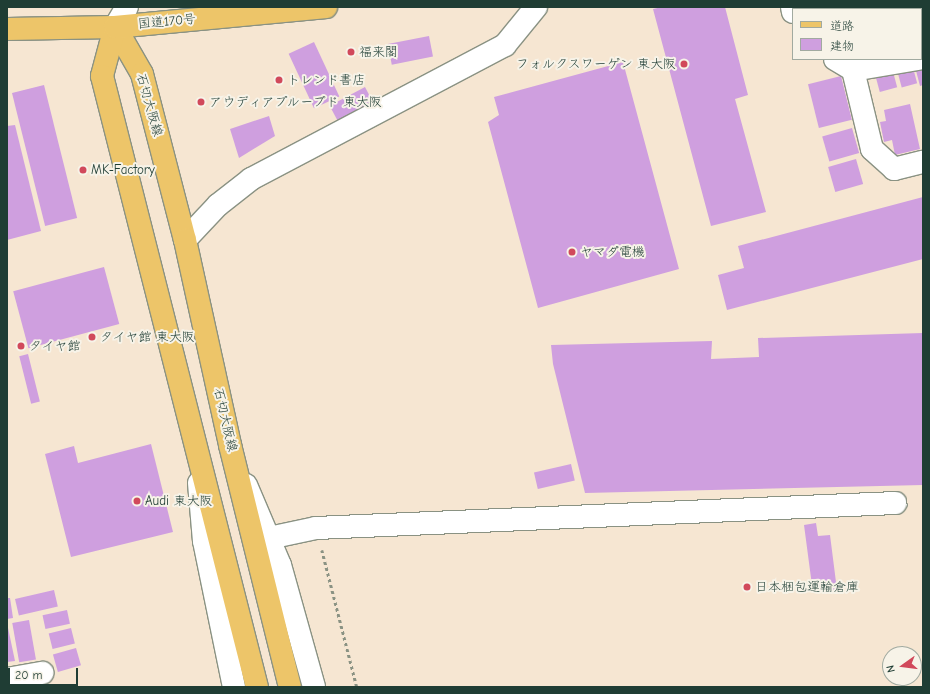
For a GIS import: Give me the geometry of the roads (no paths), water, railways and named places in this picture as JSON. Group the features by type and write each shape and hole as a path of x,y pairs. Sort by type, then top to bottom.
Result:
{"main road":[{"name":"国道170号","path":"7,29 115,27 326,7"},
{"name":"石切大阪線","path":"115,27 142,74 185,240 230,445 290,687"},
{"path":"115,27 102,76 257,687"}],"street":[{"path":"115,27 127,7"},
{"path":"185,240 218,205 251,179 505,45 536,7"},
{"path":"906,60 844,65 872,149 894,169 923,162"},
{"path":"230,445 280,565 314,687"},
{"path":"196,451 204,541 234,687"},
{"path":"269,538 316,528 895,503"},
{"path":"7,679 42,673"}],"place":[{"name":"福来閣","path":"351,52"},
{"name":"フォルクスワーゲン 東大阪","path":"684,64"},
{"name":"トレンド書店","path":"279,80"},
{"name":"アウディアプルーブド 東大阪","path":"201,102"},
{"name":"MK-Factory","path":"83,170"},
{"name":"ヤマダ電機","path":"572,252"},
{"name":"タイヤ館 東大阪","path":"92,337"},
{"name":"タイヤ館","path":"21,346"},
{"name":"Audi 東大阪","path":"137,501"},
{"name":"日本梱包運輸倉庫","path":"747,587"}]}
